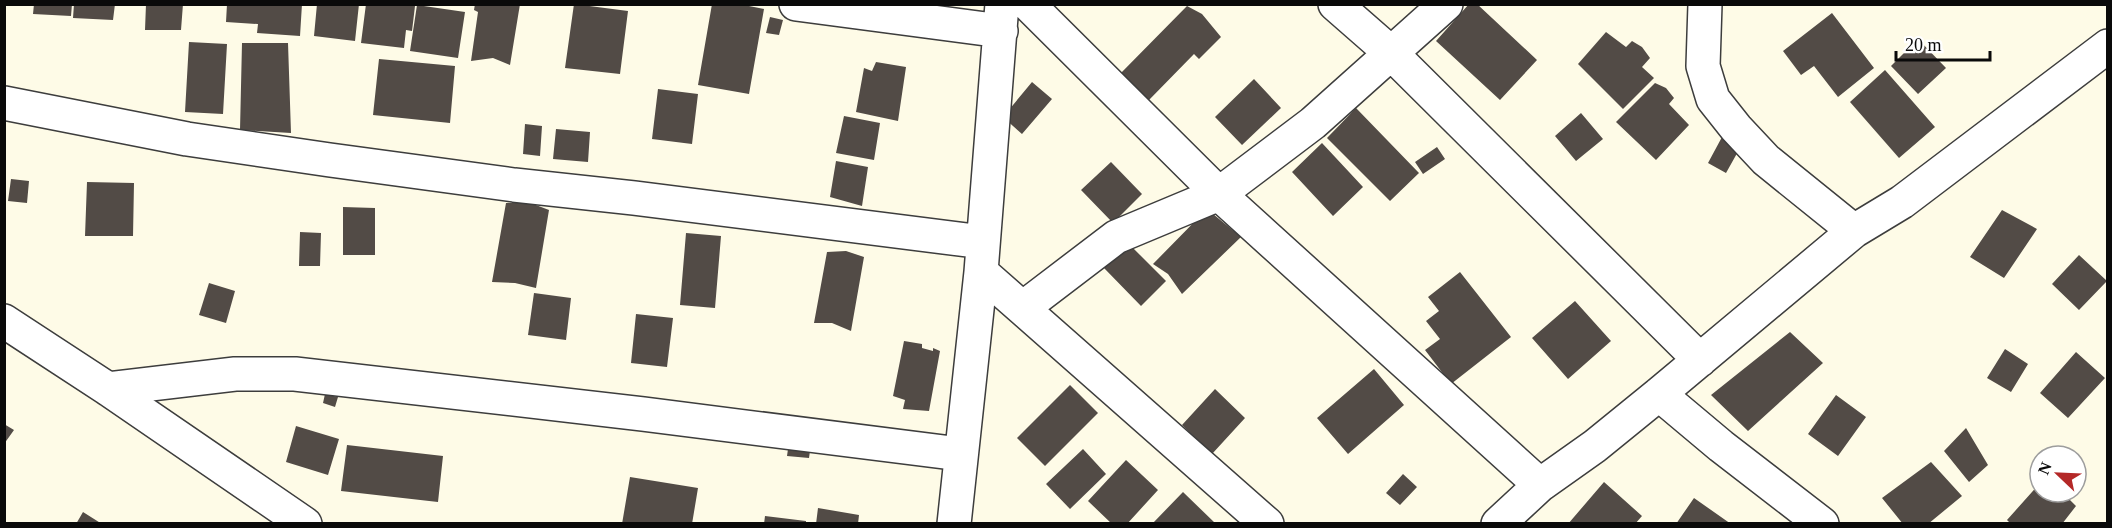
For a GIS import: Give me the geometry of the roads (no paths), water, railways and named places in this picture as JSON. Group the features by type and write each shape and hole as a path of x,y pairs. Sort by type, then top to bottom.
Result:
{"street":[{"path":"796,4 1001,18 982,257 954,524"},
{"path":"1028,4 1220,194 1540,485"},
{"path":"1335,4 1391,53 1700,360"},
{"path":"1023,308 1116,237 1220,194 1313,123 1446,4"},
{"path":"1704,4 1703,66 1713,99 1766,160 1854,231"},
{"path":"1498,524 1540,485 1595,446 1854,231 1902,202 2108,46"},
{"path":"4,102 187,139 330,160 634,198 982,257 1023,308 1268,524"},
{"path":"4,321 305,524"},
{"path":"108,389 235,374 295,374 644,414 960,454"},
{"path":"1659,394 1721,446 1822,524"}]}
